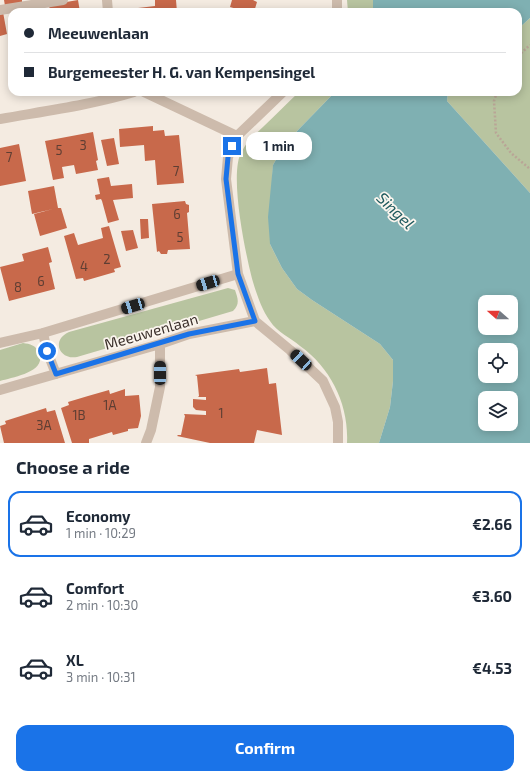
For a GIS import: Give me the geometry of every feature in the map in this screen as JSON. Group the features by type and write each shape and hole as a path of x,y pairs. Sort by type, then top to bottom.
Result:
{"street":[{"path":"13,8 63,0"},
{"path":"0,119 108,96"},
{"path":"152,96 237,136"},
{"path":"278,96 237,136 228,157 226,179 238,274 255,321 290,350 323,381 335,406 338,422 338,443"},
{"name":"Meeuwenlaan","path":"0,343 43,333 238,274"},
{"name":"Meeuwenlaan","path":"0,390 160,344 189,334 255,321"},
{"path":"43,333 47,351 56,374"},
{"path":"146,443 151,430 160,387 160,344"}],"path":[{"path":"522,52 530,45"},
{"path":"496,96 494,101 496,133 511,153 530,169"}],"green space":[{"path":"347,0 373,0 373,8 348,8"},
{"path":"530,18 530,193 447,101 448,96 522,96 522,25"},
{"path":"295,96 331,96 283,147 273,165 270,244 282,268 297,289 380,344 393,360 393,381 390,407 379,443 347,443 345,415 336,388 329,376 311,355 273,325 260,302 250,270 237,195 238,162 244,147"},
{"path":"228,288 235,290 238,299 238,304 233,311 77,357 66,355 62,353 60,349 60,340 63,335 69,332"},
{"path":"23,343 32,345 38,350 40,359 38,365 27,373 0,381 0,350"}],"water":[{"path":"373,0 530,0 530,18 522,25 522,8 373,8"},
{"name":"Singel","path":"331,96 448,96 447,101 530,193 530,443 379,443 390,407 393,381 393,360 380,344 297,289 282,268 270,244 268,217 273,165 283,147"}],"building":[{"path":"4,0 22,0 22,3 5,6"},
{"path":"78,0 79,8 49,8 49,5"},
{"path":"155,0 176,0 177,8 138,8 155,6"},
{"path":"232,0 253,0 257,2 255,8 230,7"},
{"path":"0,12 3,12 7,34 0,36"},
{"path":"153,126 153,131 164,130 165,136 179,135 184,183 157,185 155,160 145,161 144,145 120,147 119,129"},
{"path":"93,132 98,160 96,161 98,170 76,174 74,165 62,167 64,178 53,180 45,141"},
{"path":"114,138 119,164 107,166 101,140"},
{"path":"19,144 26,181 0,186 0,148"},
{"path":"109,177 111,186 132,184 133,198 113,200 119,220 108,223 102,201 101,199 96,200 95,195 100,194 97,179"},
{"path":"54,186 58,208 61,208 67,228 40,236 34,214 53,209 32,214 28,191"},
{"path":"185,201 186,204 189,205 189,212 187,213 190,249 168,250 167,254 161,254 159,251 157,252 152,204"},
{"path":"140,219 148,219 149,238 141,239"},
{"path":"109,226 121,267 114,269 115,272 84,281 83,278 76,279 64,236 74,233 78,245 103,238 101,228"},
{"path":"133,230 138,248 126,251 121,231"},
{"path":"48,247 52,262 49,263 55,289 9,301 0,267 24,261 22,254"},
{"path":"267,368 269,384 276,383 282,435 257,430 254,443 210,443 177,436 181,435 185,416 184,414 206,415 206,411 196,410 193,407 193,399 206,400 206,397 198,397 197,376 195,375 239,369 240,372"},
{"path":"125,389 125,396 139,395 141,416 138,428 128,429 128,431 113,435 112,432 89,439 89,443 72,443 61,408 69,405 68,402 88,396 109,390 110,394"},
{"path":"46,408 47,412 55,410 65,443 4,443 0,426 6,424 5,421"}],"route":[{"path":"47,351 56,374 160,344 189,334 255,321 238,274 226,179 228,157 232,146"}]}
